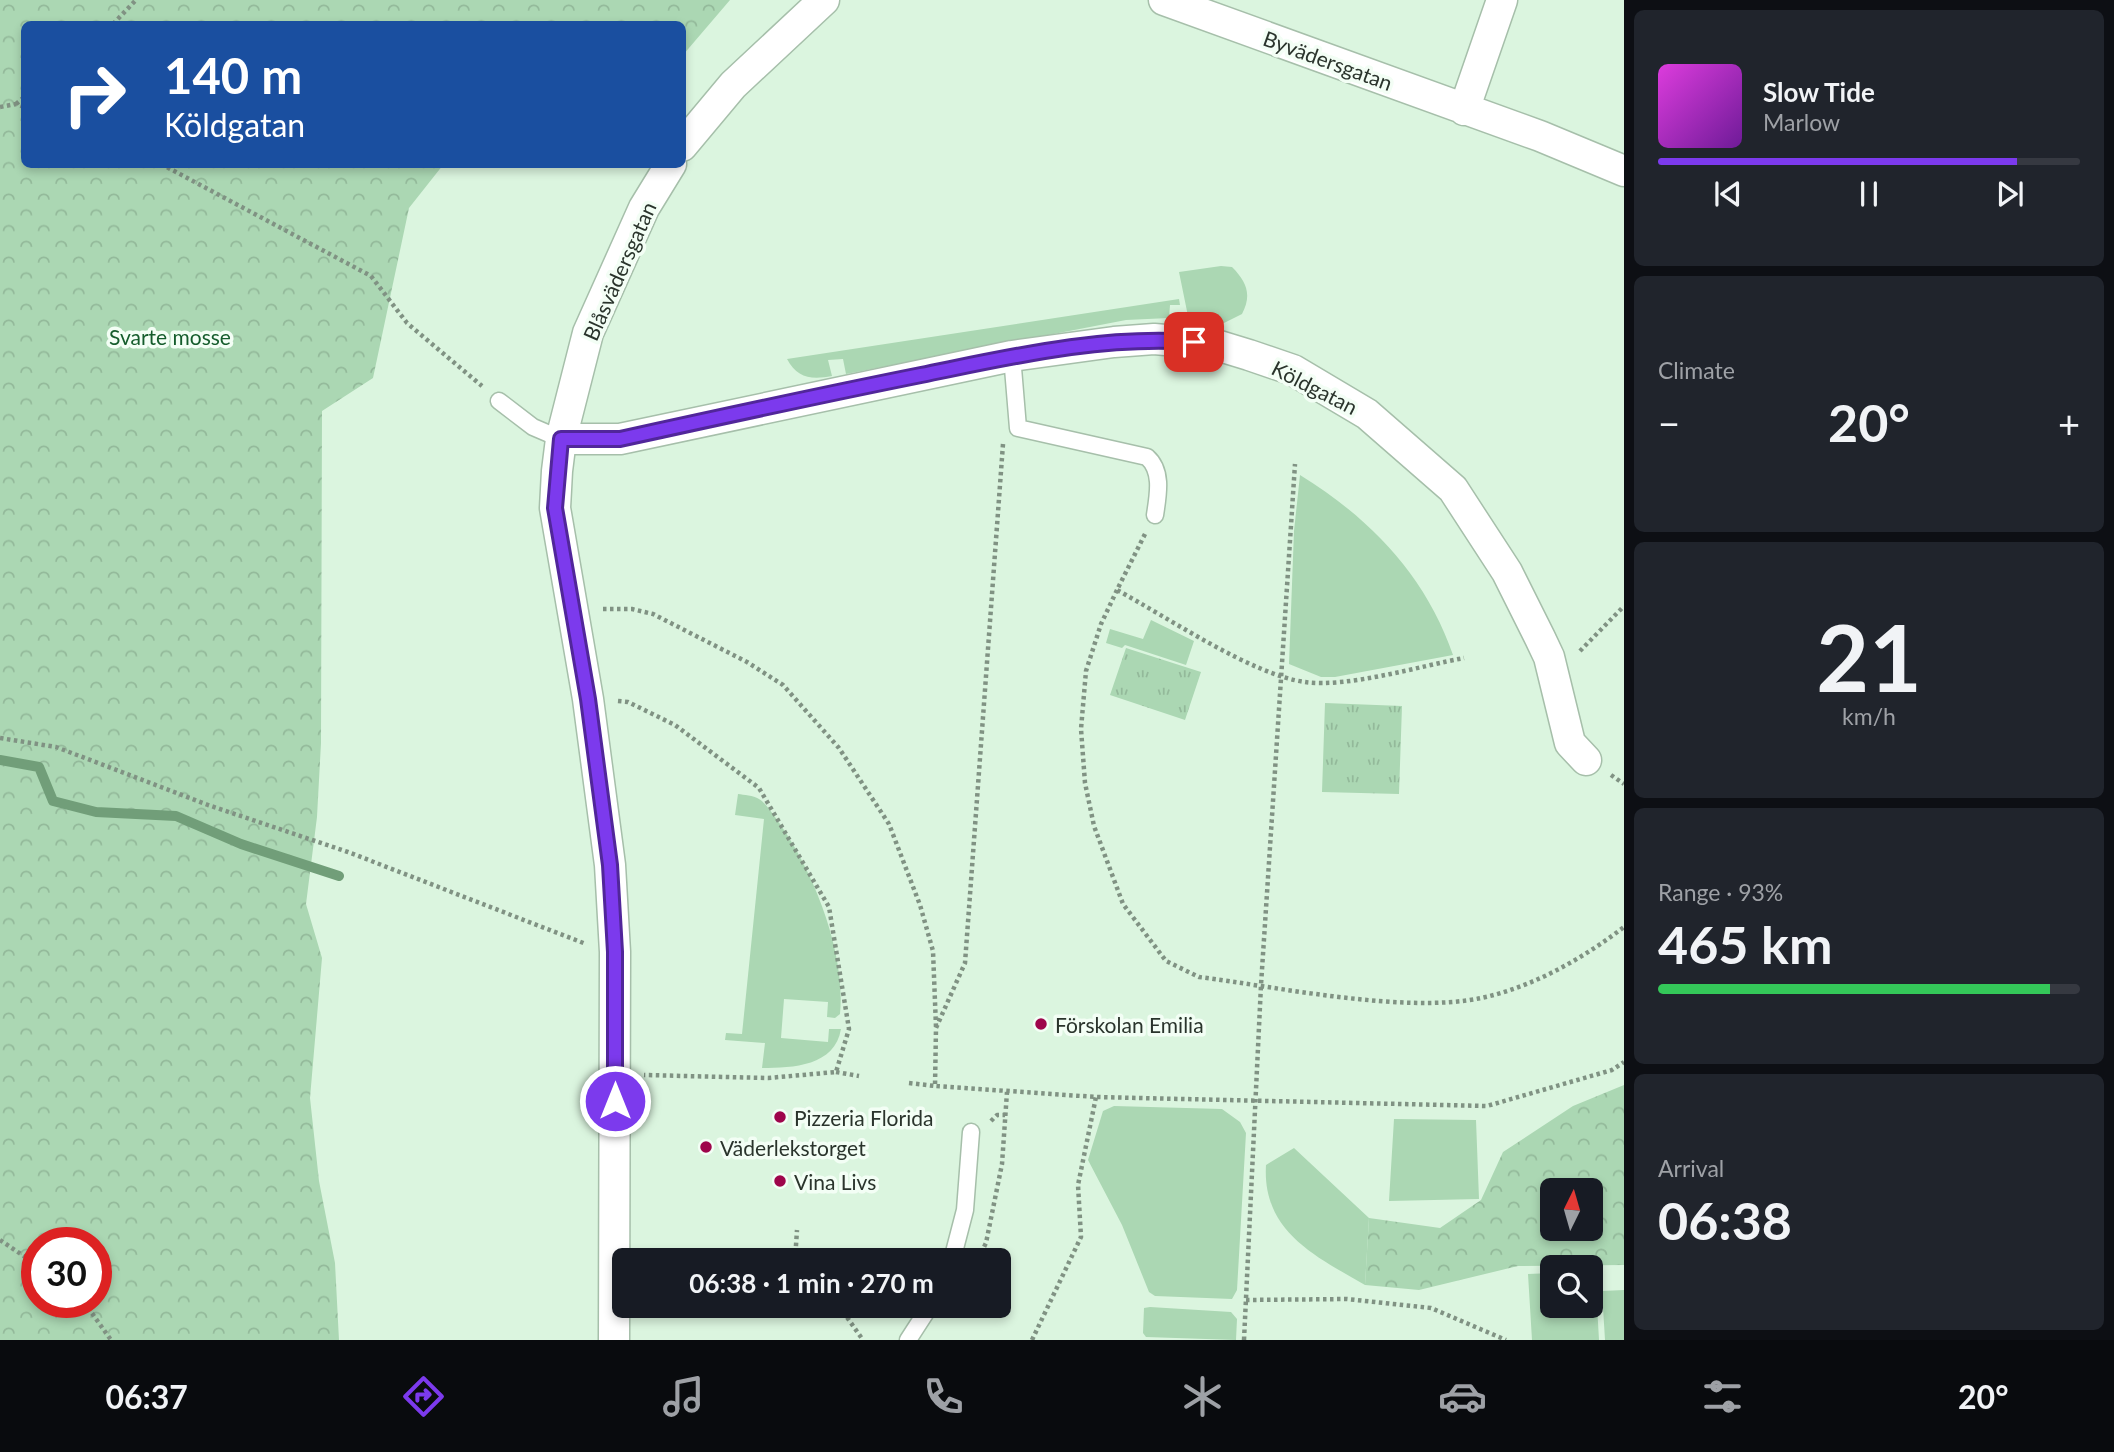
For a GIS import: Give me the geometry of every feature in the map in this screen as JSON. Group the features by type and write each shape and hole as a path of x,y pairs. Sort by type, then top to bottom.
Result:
{"street":[{"path":"686,141 733,85 824,0"},
{"name":"Byvädersgatan","path":"1164,0 1194,5 1464,110 1540,136 1624,171"},
{"path":"1464,110 1502,0"},
{"name":"Blåsvädersgatan","path":"614,1340 615,952 610,865 588,699 555,508 561,439 589,333 644,208 669,168"},
{"name":"Köldgatan","path":"561,439 620,439 1012,356 1154,340 1213,344 1293,370 1335,393 1367,414 1453,489 1507,572 1549,657 1570,743 1586,760"}],"lane":[{"path":"1012,356 1018,428 1147,457 1153,462 1159,484 1155,515"},
{"path":"499,401 533,427 561,439"},
{"path":"955,1248 965,1210 971,1132"},
{"path":"908,1340 922,1318"}],"path":[{"path":"116,21 136,0"},
{"path":"0,107 16,104 21,100"},
{"path":"16,104 21,106"},
{"path":"168,168 371,276 407,323 499,401"},
{"path":"936,1028 965,963 1003,444 1018,428"},
{"path":"1244,1340 1258,1101 1261,985 1295,464"},
{"path":"1155,515 1101,624 1086,671 1081,729 1085,783 1107,867 1123,904 1166,961 1199,977 1422,1003 1481,998 1544,977 1592,951 1624,927"},
{"path":"1117,590 1280,676 1306,682 1331,683 1464,658"},
{"path":"1551,672 1576,655 1624,606"},
{"path":"574,614 610,607 653,614 747,662 783,684 805,706 860,776 889,824 920,905 933,951 935,1086"},
{"path":"588,699 628,702 675,725 759,788 829,907 849,1029 836,1072"},
{"path":"0,738 56,747 208,805 348,852 590,945"},
{"path":"909,1083 1096,1097 1487,1107 1612,1070 1624,1062"},
{"path":"615,1074 768,1078 836,1072 859,1076"},
{"path":"983,1248 1002,1164 1007,1092"},
{"path":"1032,1340 1081,1237 1078,1185 1096,1097"},
{"path":"796,1248 797,1230"},
{"path":"0,1240 21,1254"},
{"path":"1246,1300 1347,1299 1431,1308 1506,1340"},
{"path":"95,1318 111,1340"},
{"path":"847,1318 863,1340"}],"green space":[{"name":"Svarte mosse","path":"0,0 730,0 686,51 686,21 21,21 21,168 441,168 409,208 373,378 322,411 321,743 317,817 306,904 322,958 310,1098 319,1181 335,1263 339,1340 0,1340"},
{"path":"1232,267 1244,283 1247,301 1242,314 1224,323 1189,321 1179,272"},
{"path":"1179,299 1180,305 1170,305 1169,318 1126,320 846,374 843,359 828,360 832,376 818,378 800,374 787,359"},
{"path":"1300,475 1350,510 1393,552 1428,600 1453,655 1335,677 1321,677 1289,664 1294,531"},
{"path":"1151,620 1194,641 1186,665 1125,645 1122,648 1106,643 1110,629 1143,639"},
{"path":"1126,648 1201,672 1185,720 1110,695"},
{"path":"1325,703 1402,706 1399,794 1322,792"},
{"path":"738,794 759,799 780,824 816,890 833,940 841,990 840,1014 835,1018 827,1017 828,1002 784,999 781,1038 828,1042 829,1029 841,1029 837,1041 822,1058 799,1065 762,1068 765,1043 725,1040 726,1033 742,1034 764,819 735,815"},
{"path":"1624,1085 1624,1265 1603,1265 1603,1255 1540,1255 1540,1266 1518,1266 1419,1290 1365,1285 1369,1218 1440,1228 1481,1200 1503,1152 1573,1106"},
{"path":"1114,1106 1222,1109 1240,1122 1246,1133 1237,1290 1232,1299 1155,1296 1149,1292 1122,1225 1088,1160 1103,1111"},
{"path":"1394,1119 1476,1120 1479,1199 1389,1201"},
{"path":"1294,1148 1369,1218 1365,1285 1295,1239 1273,1208 1267,1188 1266,1165"},
{"path":"1528,1274 1540,1274 1540,1318 1598,1318 1599,1340 1532,1340"},
{"path":"1624,1290 1624,1340 1605,1340 1603,1291"},
{"path":"1144,1308 1231,1312 1237,1319 1236,1340 1146,1337 1143,1333"}],"waterway":[{"path":"0,760 39,767 53,801 96,812 176,816 241,844 339,876"}],"place":[{"name":"Förskolan Emilia","path":"1041,1024"},
{"name":"Pizzeria Florida","path":"780,1117"},
{"name":"Väderlekstorget","path":"706,1147"},
{"name":"Vina Livs","path":"780,1181"}],"route":[{"path":"615,1101 615,952 610,865 601,783 555,508 561,439 620,439 1012,356 1114,342 1194,342"}]}
